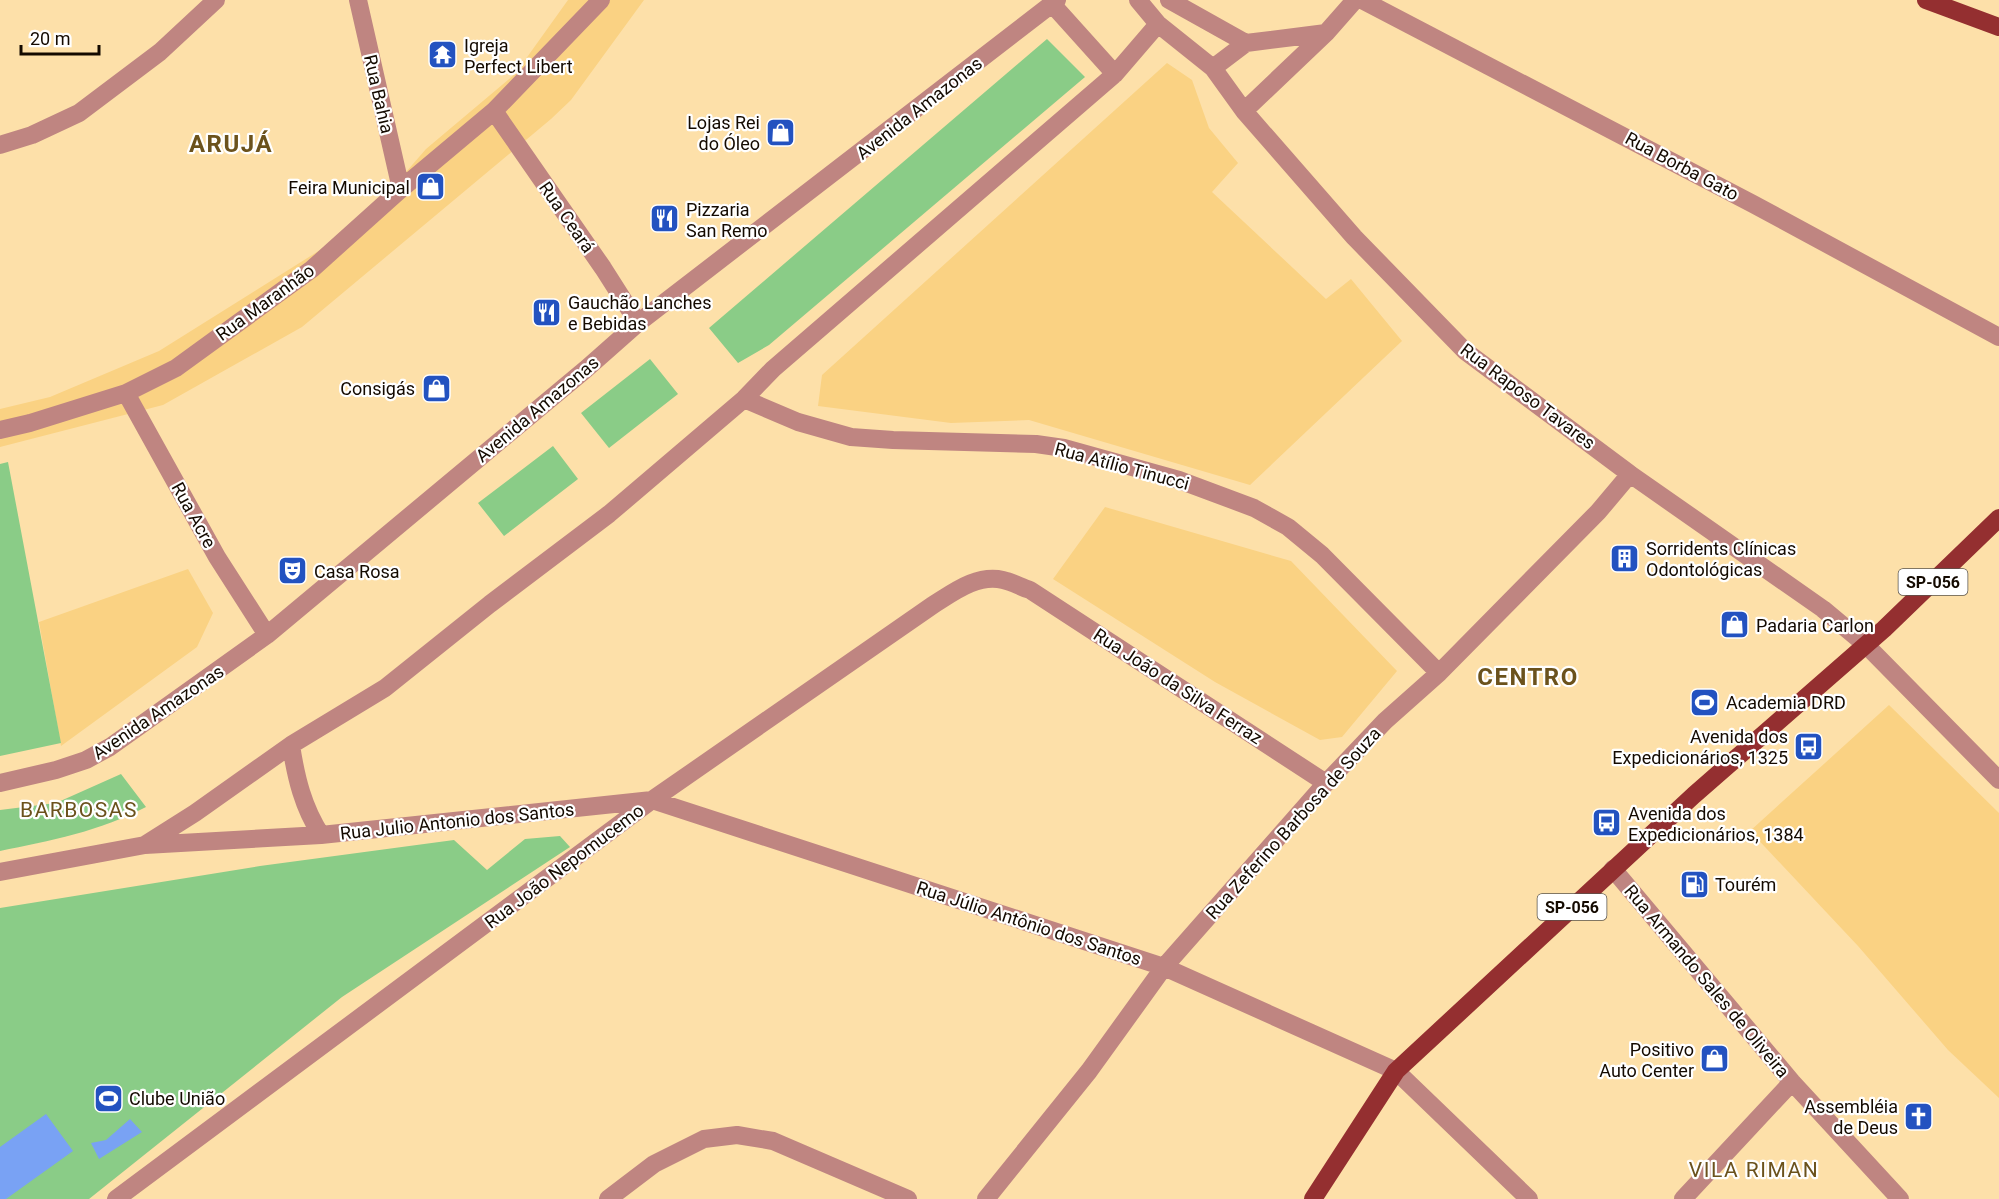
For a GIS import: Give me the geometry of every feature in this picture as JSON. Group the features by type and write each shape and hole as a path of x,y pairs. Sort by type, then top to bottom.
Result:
{"main road":[{"path":"1926,0 1999,27"},
{"name":"SP-056","path":"1313,1199 1396,1071 1694,795 1866,645 1999,518"}],"street":[{"path":"0,145 32,135 80,113 160,52 216,0"},
{"name":"Rua Bahia","path":"358,0 401,189"},
{"name":"Rua Maranhão","path":"0,430 126,393 176,368 312,269 401,189 494,111 601,0"},
{"name":"Rua Raposo Tavares","path":"1138,0 1158,24 1213,68 1244,111 1354,237 1465,351 1630,474 1823,609 1866,645 1999,780"},
{"path":"1169,0 1246,43"},
{"path":"1244,111 1326,33 1355,0"},
{"name":"Rua Borba Gato","path":"1362,0 1753,204 1999,337"},
{"path":"1055,2 1115,74"},
{"name":"Avenida Amazonas","path":"0,783 56,770 86,760 110,747 267,635 638,323 932,99 1055,2"},
{"path":"144,845 195,813 291,745 385,688 490,604 609,514 744,399 773,369 1115,74 1158,24"},
{"path":"1213,68 1246,43 1326,33"},
{"name":"Rua Ceará","path":"494,111 603,268 638,323"},
{"name":"Rua Acre","path":"126,393 217,556 267,635"},
{"name":"Rua Atílio Tinucci","path":"744,399 798,422 851,436 893,440 1036,444 1064,448 1179,480 1254,508 1288,527 1322,555 1439,673"},
{"name":"Rua Zeferino Barbosa de Souza","path":"986,1199 1089,1071 1164,967 1326,783 1385,722 1439,673 1598,512 1630,474"},
{"name":"Rua João Nepomucemo","path":"116,1199 652,800 933,605 967,584 985,579 1003,580 1030,590"},
{"name":"Rua João da Silva Ferraz","path":"1030,590 1326,783"},
{"name":"Rua Julio Antonio dos Santos","path":"291,745 299,789 305,806 321,835 652,800"},
{"name":"Rua Júlio Antônio dos Santos","path":"652,800 1164,967 1396,1071 1529,1199"},
{"path":"0,872 144,845 321,835"},
{"name":"Rua Armando Sales de Oliveira","path":"1613,869 1792,1082 1900,1199"},
{"path":"1683,1199 1792,1082"},
{"path":"608,1199 654,1164 704,1139 737,1135 772,1142 908,1199"}],"shaded area":[{"name":"Feira Municipal","path":"568,0 644,0 571,100 302,327 163,405 0,447 0,409 50,397 159,351 360,225 426,149 515,74"},
{"path":"1167,63 1192,80 1209,128 1238,163 1212,192 1326,299 1351,279 1402,341 1250,485 1029,420 951,423 818,406 822,375"},
{"path":"1105,507 1291,561 1397,671 1342,737 1320,740 1215,682 1053,579"},
{"path":"188,569 213,613 197,647 61,746 39,622"},
{"path":"1889,705 1999,813 1999,1098 1948,1050 1858,946 1750,831"}],"green space":[{"path":"1047,39 1085,77 769,345 738,363 709,328"},
{"path":"650,359 678,394 609,448 581,413"},
{"path":"553,446 578,479 504,536 478,503"},
{"path":"8,462 61,743 0,756 0,464"},
{"path":"121,774 146,807 93,829 0,851 0,810 56,803"},
{"name":"Clube União","path":"560,836 570,847 342,997 89,1199 0,1199 0,908 260,866 454,840 487,870 525,839"}],"water":[{"path":"46,1114 73,1151 6,1199 0,1199 0,1147"},
{"path":"130,1119 142,1132 99,1159 91,1143 106,1140"}],"place":[{"name":"Igreja Perfect Libert","path":"443,55"},
{"name":"Lojas Rei do Óleo","path":"781,132"},
{"name":"Feira Municipal","path":"431,187"},
{"name":"Pizzaria San Remo","path":"665,219"},
{"name":"Gauchão Lanches e Bebidas","path":"547,312"},
{"name":"Consigás","path":"436,388"},
{"name":"Sorridents Clínicas Odontológicas","path":"1625,558"},
{"name":"Casa Rosa","path":"293,571"},
{"name":"Padaria Carlon","path":"1735,625"},
{"name":"Academia DRD","path":"1705,702"},
{"name":"Avenida dos Expedicionários, 1325","path":"1809,746"},
{"name":"Avenida dos Expedicionários, 1384","path":"1607,823"},
{"name":"Tourém","path":"1694,884"},
{"name":"Positivo Auto Center","path":"1715,1059"},
{"name":"Clube União","path":"108,1098"},
{"name":"Assembléia de Deus","path":"1919,1116"}],"district":[{"name":"ARUJÁ","path":"231,144"},
{"name":"CENTRO","path":"1528,677"},
{"name":"BARBOSAS","path":"79,810"},
{"name":"VILA RIMAN","path":"1754,1170"}]}
